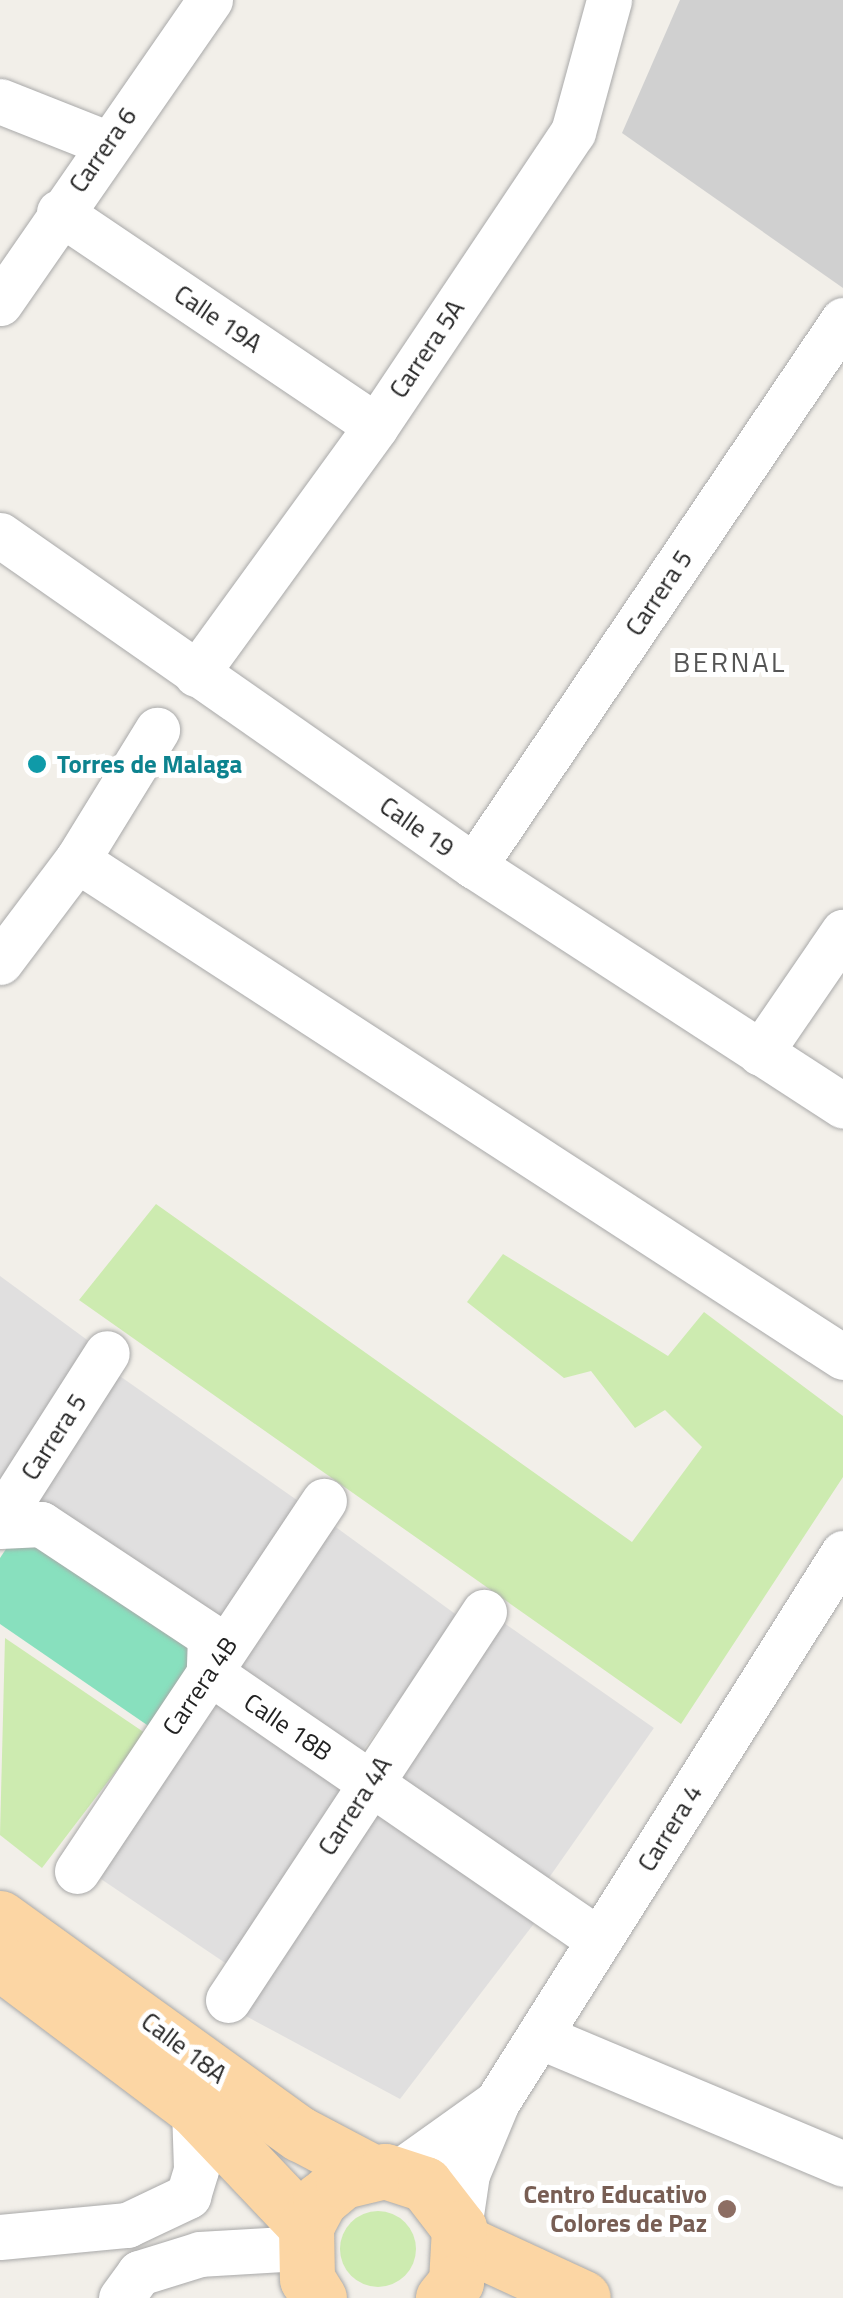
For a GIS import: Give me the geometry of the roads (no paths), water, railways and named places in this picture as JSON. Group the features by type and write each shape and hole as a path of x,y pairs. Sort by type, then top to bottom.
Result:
{"main road":[{"name":"Calle 18A","path":"0,1918 300,2134 446,2202 460,2235"},
{"name":"Calle 18A","path":"0,1962 194,2108 304,2237"},
{"path":"319,2298 307,2279 304,2237 320,2200 342,2181 385,2172"},
{"path":"444,2298 456,2282 460,2235 583,2298"},
{"path":"464,2298 513,2298"}],"street":[{"name":"Carrera 6","path":"0,303 106,143 210,0"},
{"name":"Carrera 5A","path":"196,674 376,426 573,132 609,0"},
{"path":"0,102 106,143"},
{"name":"Calle 19A","path":"59,212 376,426"},
{"name":"Carrera 5","path":"474,866 843,320"},
{"name":"Calle 19","path":"0,536 474,866 843,1106"},
{"path":"0,962 77,860 157,730"},
{"path":"77,860 843,1358"},
{"path":"760,1052 843,932"},
{"name":"Carrera 5","path":"0,1523 107,1353"},
{"name":"Carrera 4B","path":"77,1871 324,1501"},
{"path":"0,1523 40,1524 210,1636 209,1672"},
{"name":"Carrera 4","path":"460,2235 467,2174 496,2102 843,1553"},
{"name":"Carrera 4A","path":"228,2000 484,1612"},
{"name":"Calle 18B","path":"209,1672 598,1940"},
{"path":"539,2036 843,2164"},
{"name":"Carrera 4","path":"385,2172 496,2102"},
{"path":"0,2236 127,2226 188,2196 196,2168 194,2108"},
{"path":"121,2298 138,2273 200,2254 304,2237"}],"place":[{"name":"Torres de Malaga","path":"37,764"},
{"name":"Centro Educativo Colores de Paz","path":"727,2209"}],"district":[{"name":"BERNAL","path":"730,662"}]}
